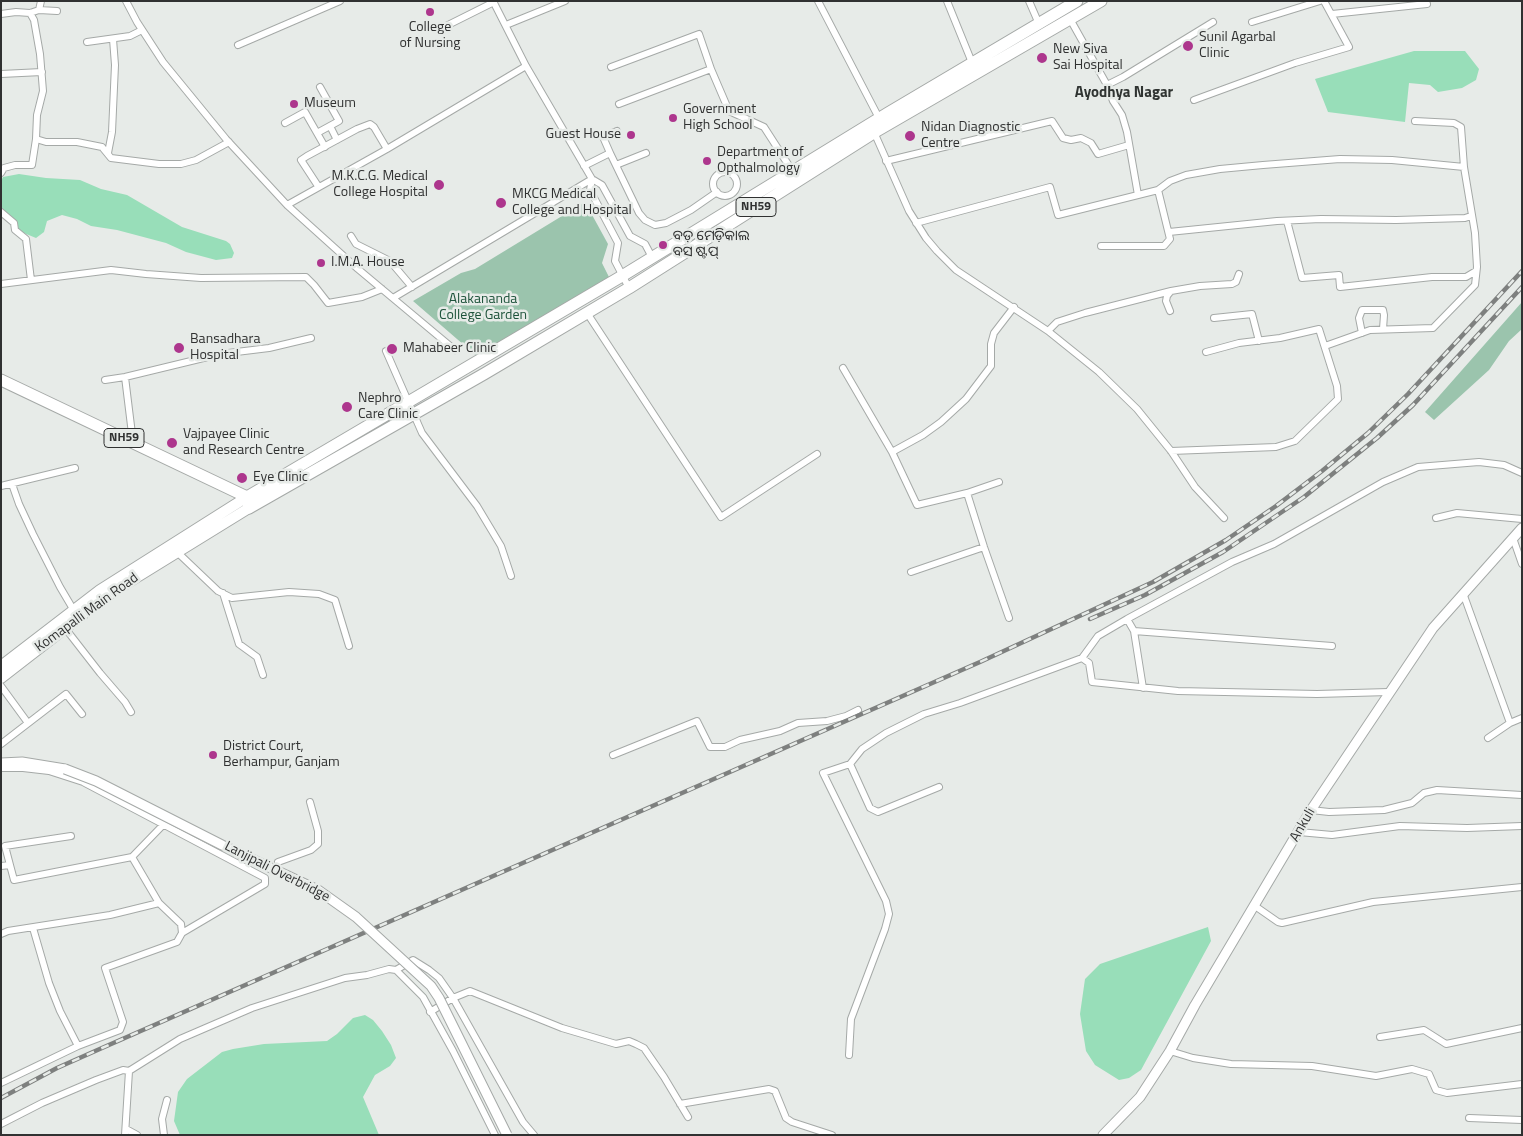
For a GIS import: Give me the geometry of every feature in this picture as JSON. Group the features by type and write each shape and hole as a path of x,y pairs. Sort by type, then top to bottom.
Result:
{"highway":[{"path":"975,68 1076,1"},
{"name":"NH59","path":"1,380 133,442 248,503 413,415 484,374 629,288 876,126 975,68 1101,1"},
{"path":"248,503 407,402 622,276 793,172 876,126"}],"main road":[{"path":"1,666 73,609 110,583 248,503"},
{"name":"Ankuli","path":"1103,1135 1140,1097 1170,1051 1195,1005 1311,810 1433,628 1522,528"},
{"name":"Komapalli Main Road","path":"1,678 172,548"},
{"name":"Lanjipali Overbridge","path":"1,763 22,762 65,769 96,781 222,845 318,890 356,917 431,986 452,1023 507,1135"}],"street":[{"path":"38,10 41,1"},
{"path":"126,1 163,62 229,142 287,205 382,289 455,350"},
{"path":"238,45 340,1"},
{"path":"506,25 564,1"},
{"path":"818,1 876,126 886,161 899,192 916,223 937,251 956,270 1048,331 1099,372 1137,409 1171,452 1195,487 1224,518"},
{"path":"947,1 975,68"},
{"path":"1029,1 1039,24"},
{"path":"1194,100 1295,63 1349,47 1332,14 1322,1 1252,22"},
{"path":"444,27 494,2 526,66 592,179 602,185 630,236 645,244 659,269"},
{"path":"1332,14 1428,4"},
{"path":"1,14 30,13 38,10 58,11"},
{"path":"1,173 4,168 15,165 32,165 37,115 42,91 42,72 34,20 30,13"},
{"path":"1070,19 1122,115 1138,195"},
{"path":"1107,85 1212,22"},
{"path":"87,42 130,36 142,30"},
{"path":"611,67 698,34 729,111 764,127 793,172"},
{"path":"108,153 112,132 115,65 113,39"},
{"path":"287,205 526,66"},
{"path":"619,104 711,69"},
{"path":"1,74 42,72"},
{"path":"317,133 339,121 320,87"},
{"path":"285,123 305,112 325,146"},
{"path":"886,161 1052,121 1063,138 1071,140 1081,138 1091,143 1098,154 1129,145"},
{"path":"1325,346 1370,330 1433,328 1475,285 1477,267 1475,233 1464,167 1460,127 1454,122 1415,121"},
{"path":"318,186 301,160 325,146 370,124 374,127 387,148"},
{"path":"330,126 337,140"},
{"path":"617,131 603,137 639,213 645,220 655,225 666,223 691,210 717,192"},
{"path":"36,139 46,142 77,142 102,147 111,158 159,164 181,164 196,160 229,142"},
{"path":"584,166 610,153"},
{"path":"616,165 646,153"},
{"path":"916,223 1050,187 1058,215 1158,190 1177,178 1209,171 1340,159 1392,160 1464,167"},
{"path":"592,179 590,190 618,243 615,261 629,288"},
{"path":"393,298 592,179"},
{"path":"1101,246 1164,246 1170,239 1158,190"},
{"path":"1,212 14,223 15,230 26,239 31,280"},
{"path":"1169,232 1321,219 1396,220 1465,218 1471,216"},
{"path":"1287,221 1302,278 1339,275 1340,287 1432,277 1466,277 1476,271"},
{"path":"351,236 356,244 390,261 412,287"},
{"path":"1,284 111,270 201,278 306,277 328,303 362,297 382,289"},
{"path":"1048,331 1057,322 1085,313 1200,286 1232,284 1236,282 1239,274"},
{"path":"1170,311 1166,301 1167,296 1171,292"},
{"path":"892,452 935,426 966,399 991,366 991,344 994,333 1014,307"},
{"path":"1362,333 1359,318 1362,310 1383,310 1384,329"},
{"path":"587,313 721,517 817,454"},
{"path":"1214,318 1252,314 1259,341"},
{"path":"1171,452 1276,447 1295,441 1338,399 1337,386 1319,329 1239,343 1206,352"},
{"path":"106,380 220,354 269,348 311,338"},
{"path":"386,351 422,433 477,506 492,530 501,546 511,576"},
{"path":"472,364 484,374"},
{"path":"843,368 892,452 917,505 966,493 999,482"},
{"path":"125,377 133,442"},
{"path":"849,1055 851,1019 889,914 886,901 823,773 850,764 862,749 900,725 924,714 960,703 1082,658 1098,636 1127,619 1232,562 1274,544 1383,482 1418,468 1479,462 1504,465 1522,473"},
{"path":"1,486 75,468"},
{"path":"12,484 18,504 73,609"},
{"path":"966,493 1009,618"},
{"path":"1436,518 1457,513 1522,519"},
{"path":"1513,538 1522,564"},
{"path":"911,572 984,547"},
{"path":"172,548 218,591 232,598 289,592 319,594 335,600 349,646"},
{"path":"223,593 239,644 257,657 263,675"},
{"path":"1464,593 1510,723"},
{"path":"1127,619 1134,631 1143,688"},
{"path":"65,628 131,712"},
{"path":"1134,631 1332,646"},
{"path":"1082,658 1089,663 1092,682 1143,688 1178,691 1317,694 1389,692"},
{"path":"1,686 28,723"},
{"path":"1,744 66,694 82,714"},
{"path":"612,755 697,720 710,747 725,747 740,740 780,731 798,723 826,721 846,716 858,710"},
{"path":"1488,738 1510,723 1522,718"},
{"path":"850,764 870,808 878,812 939,787"},
{"path":"1,768 35,768 65,775 97,789 265,878 265,884 182,933"},
{"path":"1311,810 1329,812 1384,810 1412,803 1424,793 1437,790 1522,795"},
{"path":"278,862 311,850 318,844 318,831 310,802"},
{"path":"71,836 5,846 14,880 132,858 163,825"},
{"path":"1299,832 1332,835 1400,826 1467,828 1522,826"},
{"path":"1,1083 78,1046 120,1030 123,1022 105,968 177,942 182,933 182,924 159,903 132,858"},
{"path":"1,866 10,865"},
{"path":"1255,906 1282,923 1373,902 1522,887"},
{"path":"1,934 110,915 159,903"},
{"path":"32,928 49,983 60,1011 78,1046"},
{"path":"1,1124 42,1103 87,1084 123,1070 129,1071 180,1039 252,1008 345,978 389,969 396,970 414,960 439,978 453,998 523,1122 534,1135"},
{"path":"396,970 423,998 453,1051 495,1135"},
{"path":"430,1012 453,998 470,991 562,1028 616,1044 630,1042 636,1044 644,1048 688,1117"},
{"path":"1380,1037 1424,1030 1446,1044 1522,1028"},
{"path":"1170,1051 1193,1058 1224,1063 1312,1066 1376,1076 1412,1069 1429,1074 1436,1090 1447,1093 1522,1084"},
{"path":"129,1071 125,1132 137,1135"},
{"path":"680,1104 769,1089 775,1091 786,1118 792,1122 832,1135"},
{"path":"164,1135 162,1119 167,1100"},
{"path":"1469,1118 1522,1120"}],"green space":[{"name":"Alakananda College Garden","path":"585,202 608,244 602,263 609,277 479,358 413,301 461,273 475,269"},
{"path":"1522,302 1522,329 1509,341 1489,370 1434,420 1425,412"}],"shaded area":[{"path":"1414,51 1465,51 1479,69 1476,80 1462,88 1438,92 1430,85 1409,83 1405,122 1328,112 1315,79"},
{"path":"19,174 80,180 101,189 127,195 182,227 226,241 230,244 234,253 232,258 216,260 186,252 166,243 117,230 91,226 77,219 62,215 47,221 44,232 36,238 19,231 1,209 1,181 3,177"},
{"path":"1208,927 1211,941 1141,1070 1129,1078 1119,1080 1095,1065 1086,1051 1080,1014 1085,979 1100,964"},
{"path":"365,1015 373,1020 382,1031 391,1045 396,1058 390,1066 375,1075 363,1097 379,1135 180,1135 174,1121 178,1092 187,1079 222,1052 264,1044 327,1041 353,1018"}],"railway":[{"path":"1,1098 57,1068 980,662 1153,582 1226,540 1276,506 1368,433 1408,394 1522,271"},
{"path":"1090,619 1145,595 1223,552 1304,497 1377,438 1413,405 1522,287"}],"place":[{"name":"College of Nursing","path":"430,12"},
{"name":"Sunil Agarbal Clinic","path":"1188,46"},
{"name":"New Siva Sai Hospital","path":"1042,58"},
{"name":"Museum","path":"294,104"},
{"name":"Government High School","path":"673,118"},
{"name":"Guest House","path":"631,135"},
{"name":"Nidan Diagnostic Centre","path":"910,136"},
{"name":"Department of Opthalmology","path":"707,161"},
{"name":"M.K.C.G. Medical College Hospital","path":"439,185"},
{"name":"MKCG Medical College and Hospital","path":"501,203"},
{"name":"ବଡ଼ ମେଡ଼ିକାଲ ବସ ଷ୍ଟପ୍","path":"663,245"},
{"name":"I.M.A. House","path":"321,263"},
{"name":"Bansadhara Hospital","path":"179,348"},
{"name":"Mahabeer Clinic","path":"392,349"},
{"name":"Nephro Care Clinic","path":"347,407"},
{"name":"Vajpayee Clinic and Research Centre","path":"172,443"},
{"name":"Eye Clinic","path":"242,478"},
{"name":"District Court, Berhampur, Ganjam","path":"213,755"}],"district":[{"name":"Ayodhya Nagar","path":"1124,93"}]}
